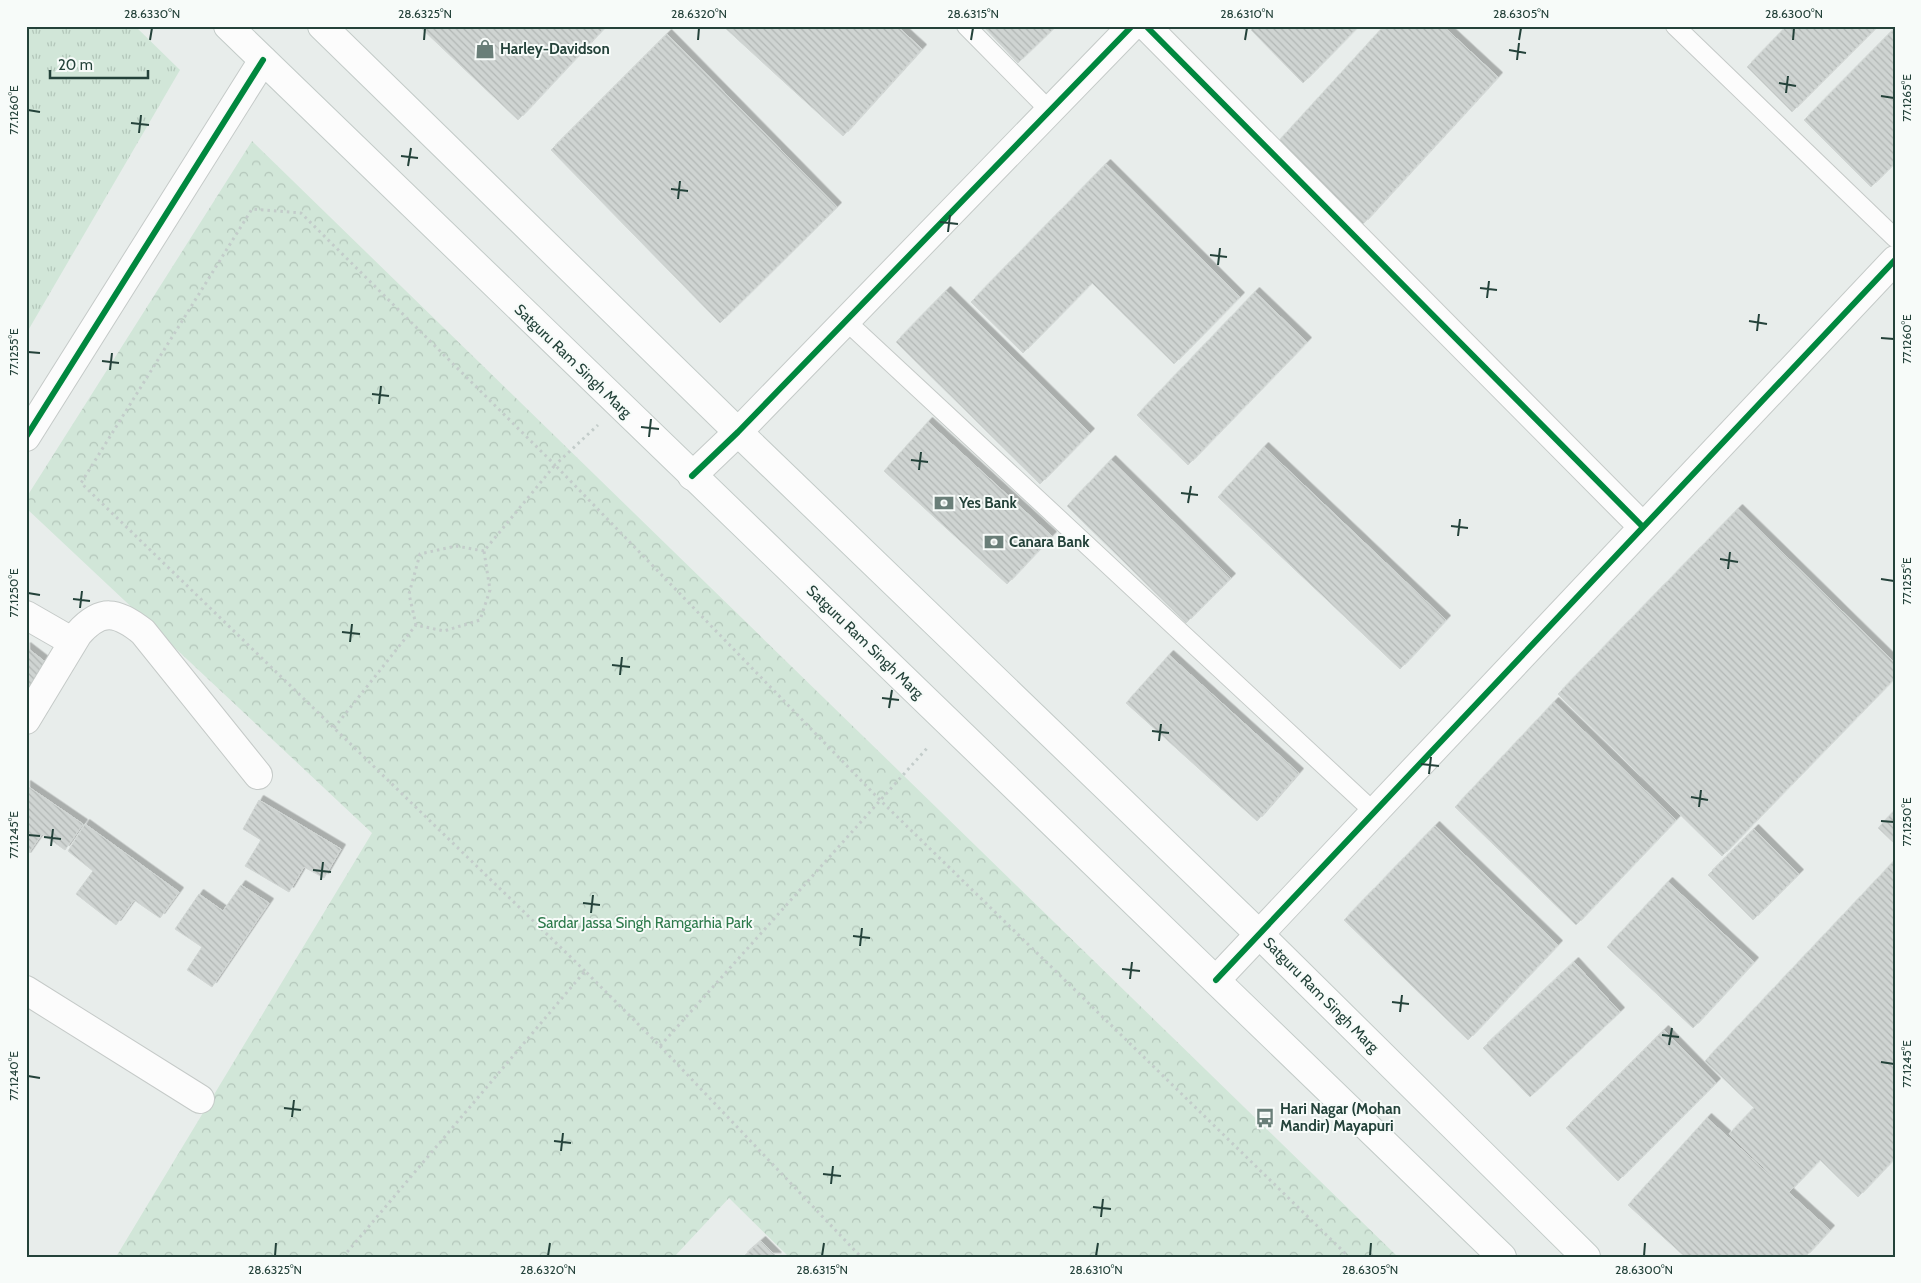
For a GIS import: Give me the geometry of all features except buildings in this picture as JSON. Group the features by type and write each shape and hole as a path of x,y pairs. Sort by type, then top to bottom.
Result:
{"main road":[{"name":"Satguru Ram Singh Marg","path":"228,26 1502,1257"},
{"name":"Satguru Ram Singh Marg","path":"322,26 738,432 1259,934 1586,1257"},
{"path":"692,476 738,432 1132,26"},
{"path":"1146,26 1643,527"},
{"path":"26,438 263,60"},
{"path":"1216,980 1895,260"},
{"path":"26,615 73,642"},
{"path":"26,720 73,642 87,623 101,615 116,615 130,621 143,632 258,775"},
{"path":"26,990 200,1099"}],"lane":[{"path":"966,26 1050,110"},
{"path":"1676,26 1895,238"},
{"path":"846,321 1374,812"}],"path":[{"path":"861,1257 660,1046 585,971 82,483 252,209 301,213 555,465 880,800 1349,1257"},
{"path":"416,625 444,631 480,620 490,590 484,551 555,465 619,405"},
{"path":"416,625 409,594 420,554 456,546 484,551"},
{"path":"334,728 416,625"},
{"path":"660,1046 950,723"},
{"path":"343,1257 585,971"}],"green space":[{"path":"26,26 135,26 180,70 26,334"},
{"name":"Sardar Jassa Singh Ramgarhia Park","path":"252,141 1398,1257 789,1257 729,1198 674,1257 116,1257 372,833 26,508 26,498"}],"cycle path":[{"path":"692,476 738,432 1132,26"},
{"path":"1146,26 1643,527"},
{"path":"26,437 263,60"},
{"path":"1216,980 1895,260"}],"place":[{"name":"Harley-Davidson","path":"485,49"},
{"name":"Yes Bank","path":"944,503"},
{"name":"Canara Bank","path":"994,542"},
{"name":"Hari Nagar (Mohan Mandir) Mayapuri","path":"1265,1118"}]}
